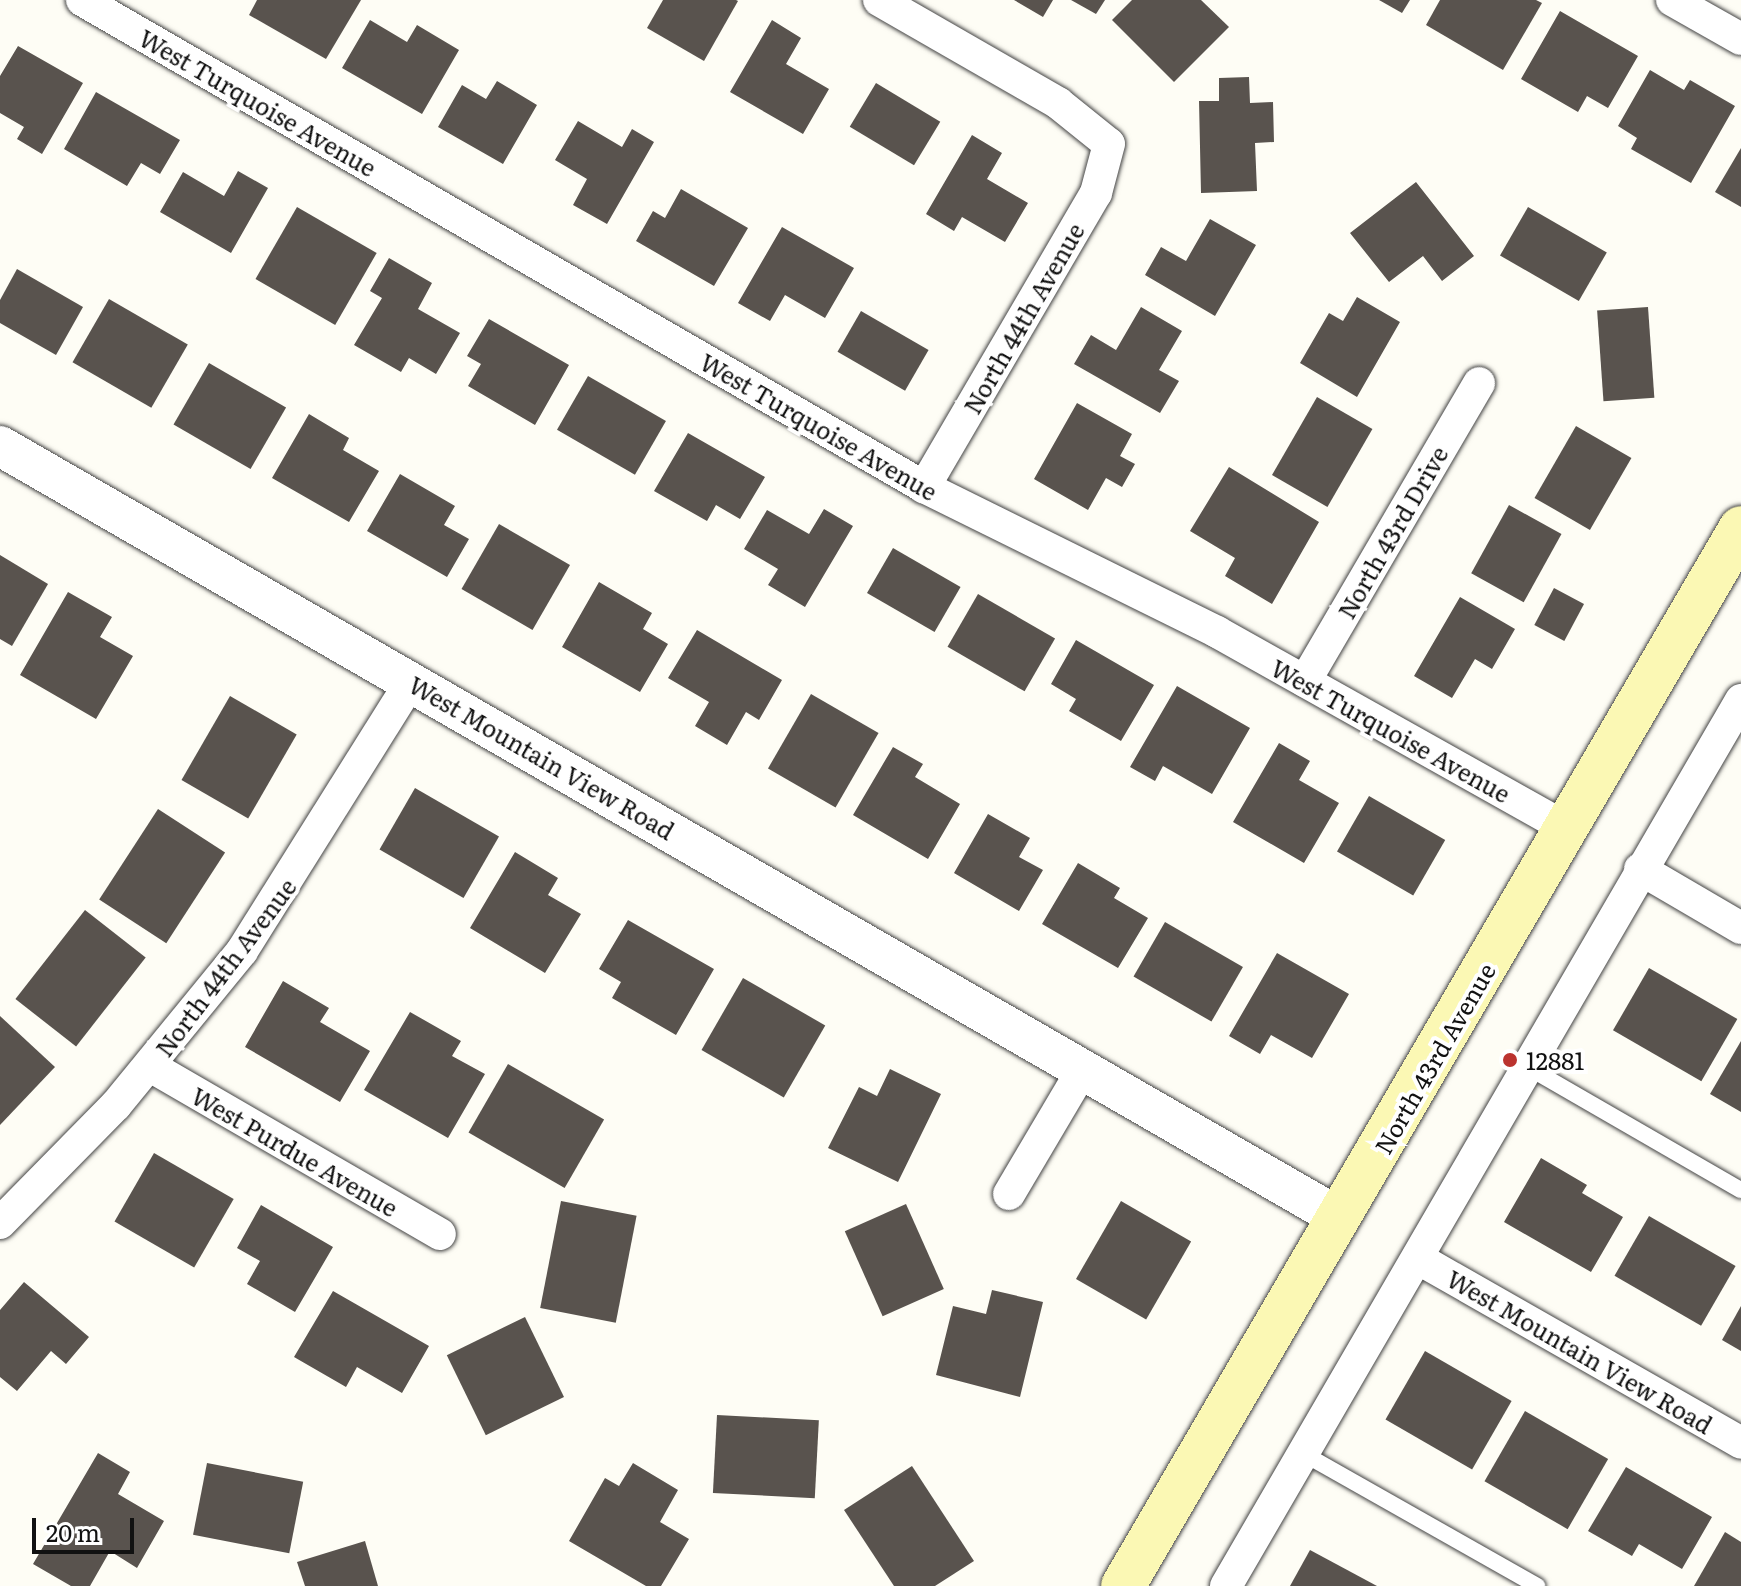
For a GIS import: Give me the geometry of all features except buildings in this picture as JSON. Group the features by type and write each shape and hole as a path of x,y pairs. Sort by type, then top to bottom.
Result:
{"main road":[{"name":"North 43rd Avenue","path":"1123,1586 1568,829 1741,528"}],"street":[{"name":"West Turquoise Avenue","path":"82,0 924,487 1305,681 1568,829"},
{"name":"North 44th Avenue","path":"879,0 1058,103 1109,144 1096,193 924,487"},
{"path":"1672,0 1741,39"},
{"name":"North 43rd Drive","path":"1305,681 1479,383"},
{"name":"West Mountain View Road","path":"0,446 1340,1218"},
{"name":"North 44th Avenue","path":"0,1223 150,1066 242,951 300,866 411,682"},
{"path":"1226,1586 1531,1069 1640,869 1741,700"},
{"path":"1640,869 1741,928"},
{"name":"West Purdue Avenue","path":"150,1066 440,1234"},
{"path":"1009,1194 1083,1069"},
{"name":"West Mountain View Road","path":"1419,1259 1741,1443"}],"lane":[{"path":"1531,1069 1741,1190"},
{"path":"1304,1454 1537,1586"}],"place":[{"name":"12881","path":"1510,1060"}]}
